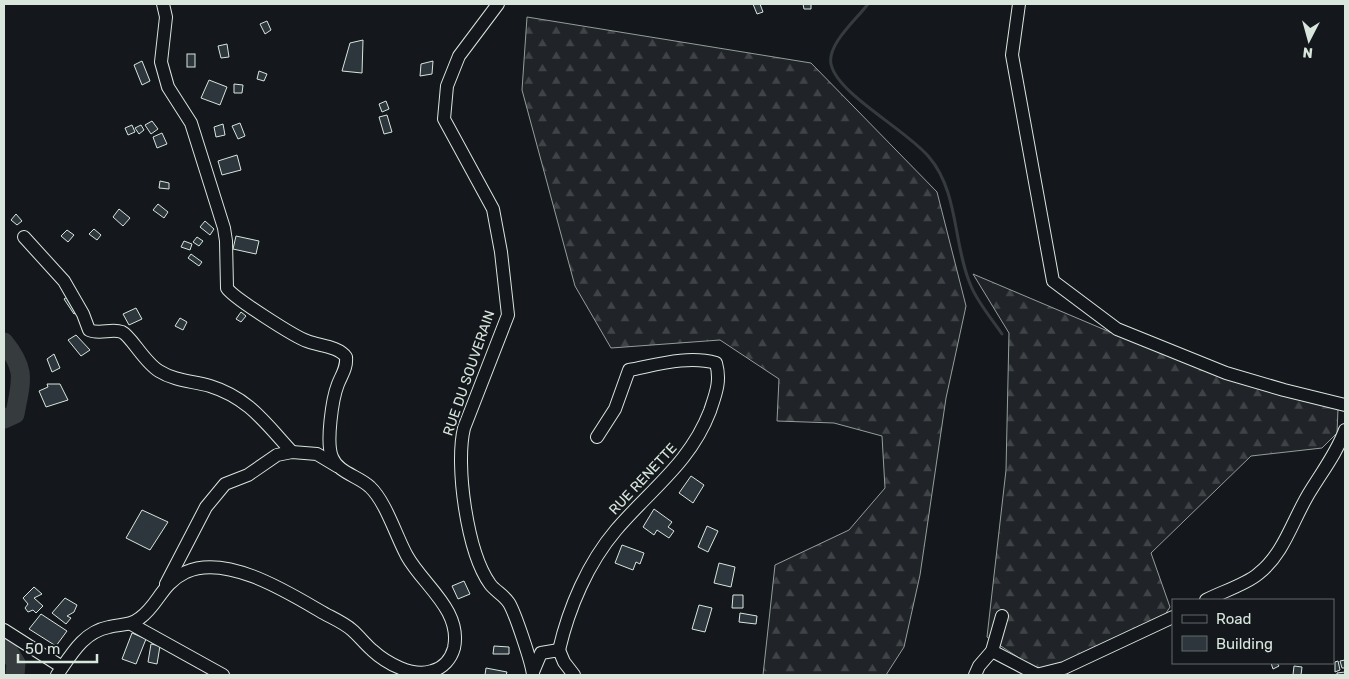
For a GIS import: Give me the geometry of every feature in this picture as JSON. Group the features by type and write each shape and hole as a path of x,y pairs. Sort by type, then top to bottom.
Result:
{"street":[{"path":"163,4 166,17 161,62 168,87 191,123 224,228 227,288 238,299 270,318 286,331 306,341 335,349 346,357 345,368 337,385 334,400 330,448 332,459 339,467"},
{"name":"RUE DU SOUVERAIN","path":"498,4 459,56 446,86 444,119 493,209 501,252 508,315 464,428 460,446 460,471 467,517 480,562 490,584 509,603 533,674"},
{"path":"1019,4 1012,55 1053,281 1117,329 1226,373 1345,405"},
{"path":"24,237 64,281 83,314 89,330 123,333 128,336 146,362 159,371 174,379 210,386 247,404 255,410 292,452"},
{"name":"RUE RENETTE","path":"559,650 574,600 593,564 616,530 686,456 704,428 720,378 716,363 706,360 686,360 629,370 615,409 597,437"},
{"path":"1208,599 1257,575 1275,555 1287,537 1310,491 1332,458 1345,430"},
{"path":"4,630 62,672 88,634 111,626 131,624 149,610 165,586 206,507 225,484 248,475 277,455 292,452 317,454 371,488 410,561 444,606 454,631 453,653 441,667 431,672 418,673 393,670 351,629 286,592 246,574 200,568 186,572 165,586"},
{"path":"975,675 979,666 992,651 1002,616"},
{"path":"992,651 1036,675 1064,668 1172,617"},
{"path":"131,624 215,673"},
{"path":"533,674 542,653 559,650 564,662 574,675"}],"green space":[{"path":"527,17 811,63 937,192 966,306 946,398 920,575 904,647 886,675 763,675 775,565 849,530 885,488 882,436 834,423 777,421 779,379 720,340 611,348 575,286 522,90"},
{"path":"973,274 1143,346 1338,409 1337,433 1322,448 1251,456 1151,553 1170,607 1155,630 1039,671 987,637 1006,470 1009,333"}],"building":[{"path":"753,4 760,4 763,12 757,14"},
{"path":"803,4 811,4 811,9 804,9"},
{"path":"267,21 271,30 265,34 260,24"},
{"path":"363,40 362,73 342,71 350,43"},
{"path":"227,44 229,57 221,58 218,46"},
{"path":"187,54 195,54 195,67 187,67"},
{"path":"142,61 150,81 142,85 134,65"},
{"path":"433,61 432,74 420,76 421,64"},
{"path":"259,71 267,74 264,81 257,79"},
{"path":"209,80 227,87 220,105 201,98"},
{"path":"234,84 243,85 242,93 234,93"},
{"path":"386,101 389,109 382,112 379,104"},
{"path":"387,115 392,132 384,134 379,117"},
{"path":"152,121 158,129 151,134 145,125"},
{"path":"240,123 245,136 238,139 232,126"},
{"path":"223,124 225,135 216,137 214,127"},
{"path":"132,125 135,132 128,135 125,128"},
{"path":"141,125 144,130 139,134 135,128"},
{"path":"162,133 167,144 157,148 153,137"},
{"path":"237,155 241,170 222,175 218,161"},
{"path":"160,181 169,183 169,189 159,188"},
{"path":"158,204 168,212 164,218 153,210"},
{"path":"119,209 130,218 123,226 113,217"},
{"path":"16,214 22,221 17,225 11,220"},
{"path":"205,221 214,229 210,235 200,227"},
{"path":"94,229 101,235 97,240 89,234"},
{"path":"67,230 74,235 68,242 61,236"},
{"path":"236,236 259,241 256,254 233,249"},
{"path":"197,237 203,241 199,246 193,242"},
{"path":"184,241 192,244 190,250 181,247"},
{"path":"191,254 202,262 199,266 188,258"},
{"path":"72,294 79,311 74,314 64,299"},
{"path":"136,308 142,319 129,325 123,314"},
{"path":"241,312 246,316 241,322 236,319"},
{"path":"180,318 187,322 183,330 175,326"},
{"path":"76,335 90,350 81,356 68,340"},
{"path":"54,354 60,368 52,372 47,359"},
{"path":"47,384 60,384 68,400 46,407 39,391 48,387"},
{"path":"691,476 704,485 693,503 679,493"},
{"path":"654,509 672,522 668,527 674,531 669,538 657,530 654,535 643,527"},
{"path":"142,510 168,522 150,550 126,538"},
{"path":"707,526 718,531 708,552 698,547"},
{"path":"622,545 644,553 640,564 636,562 633,570 615,563"},
{"path":"719,563 735,567 731,587 714,583"},
{"path":"464,581 470,594 458,599 452,586"},
{"path":"34,587 42,594 34,598 43,606 36,613 33,610 28,612 25,608 28,604 23,598"},
{"path":"733,595 743,595 743,608 732,608"},
{"path":"65,598 77,605 74,612 67,616 71,618 66,624 52,613"},
{"path":"699,605 712,608 705,632 692,629"},
{"path":"740,613 757,616 756,624 739,622"},
{"path":"41,614 67,631 56,646 29,629"},
{"path":"132,633 146,639 136,664 122,659"},
{"path":"151,644 160,646 157,664 148,662"},
{"path":"494,646 509,647 509,654 493,654"},
{"path":"1345,660 1345,668 1342,668 1340,661"},
{"path":"1338,661 1340,670 1335,672 1335,662"},
{"path":"1271,664 1278,664 1279,666 1273,669"},
{"path":"1294,666 1302,667 1301,675 1293,675"},
{"path":"486,668 507,672 506,675 485,675"},
{"path":"1345,672 1345,675 1337,675 1337,673"}],"waterway":[{"path":"868,4 838,40 831,56 831,64 836,76 846,87 919,146 939,171 951,202 965,270 971,286 981,305 1002,334"},
{"path":"4,342 16,360 20,376 15,414 4,419"},
{"path":"4,644 16,663 15,675"}]}
